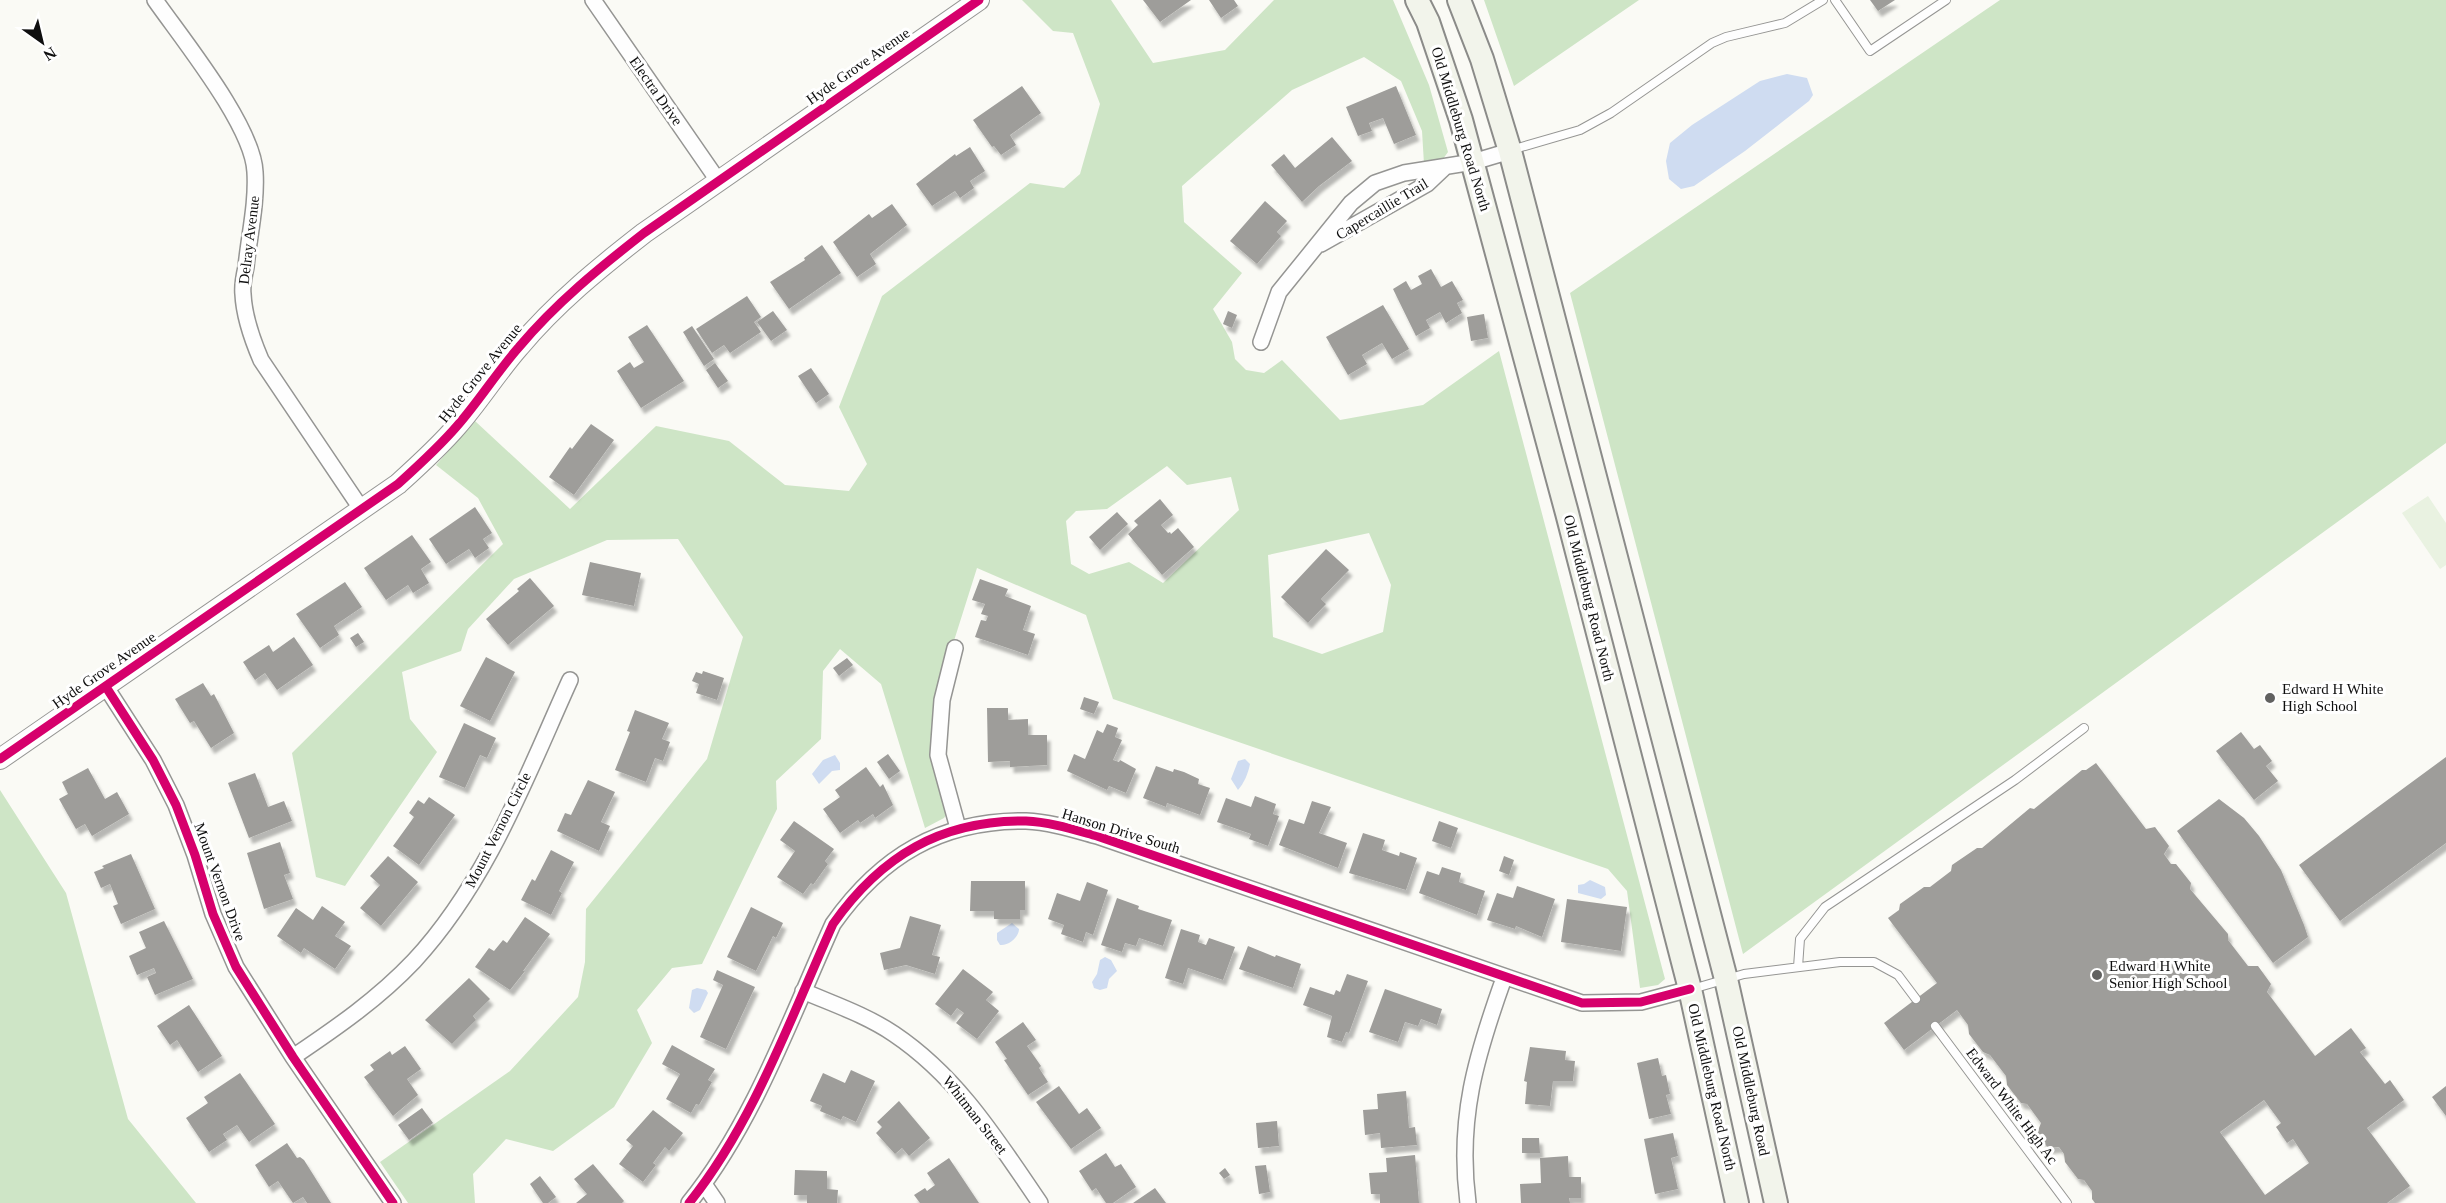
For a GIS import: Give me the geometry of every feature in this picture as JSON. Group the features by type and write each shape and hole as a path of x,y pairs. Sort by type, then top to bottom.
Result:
{"main road":[{"name":"Old Middleburg Road North","path":"1417,0 1428,22 1473,162 1690,989 1737,1203"},
{"path":"1459,0 1482,59 1510,151 1726,979"},
{"path":"1582,576 1617,563"},
{"name":"Old Middleburg Road","path":"1726,979 1776,1203"}],"street":[{"name":"Delray Avenue","path":"155,0 224,99 242,130 251,152 255,171 255,189 242,294 261,360 362,510"},
{"name":"Electra Drive","path":"593,0 719,182"},
{"name":"Hyde Grove Avenue","path":"0,759 398,484 431,455 458,425 518,347 553,309 597,270 644,233 979,0"},
{"name":"Capercaillie Trail","path":"1262,342 1279,292 1351,203 1375,183 1404,173 1473,162 1510,151"},
{"name":"Capercaillie Trail","path":"1316,247 1427,184 1445,167"},
{"path":"955,648 942,700 938,755 957,828"},
{"name":"Mount Vernon Circle","path":"293,1057 346,1021 378,995 414,960 452,914 507,821 570,680"},
{"name":"Mount Vernon Drive","path":"106,687 153,760 176,805 195,855 213,914 236,968 293,1057 393,1203"},
{"name":"Hanson Drive South","path":"689,1203 730,1144 754,1100 833,924 849,902 897,857 929,839 957,828 1028,821 1098,836 1504,978 1582,1003 1641,1002 1690,989"},
{"path":"1468,1203 1464,1176 1464,1131 1470,1087 1483,1038 1504,978"},
{"name":"Whitman Street","path":"803,991 864,1017 893,1034 929,1060 961,1092 986,1124 1040,1203"},
{"path":"704,1184 717,1203"}],"lane":[{"path":"1510,151 1580,130 1611,113 1712,43 1785,23 1822,0"},
{"path":"1835,0 1870,51 1946,0"},
{"path":"1798,968 1800,939 1825,907 2015,780 2084,728"},
{"path":"1690,989 1744,974 1840,962 1874,962 1898,975 1916,999"},
{"name":"Edward White High Ac","path":"1935,1026 2067,1203"}],"green space":[{"path":"1022,0 1111,0 1153,63 1225,50 1274,0 1393,0 1429,85 1448,152 1443,159 1424,164 1422,131 1401,81 1364,57 1292,90 1182,186 1184,222 1242,273 1213,309 1232,342 1235,359 1246,370 1264,373 1282,360 1340,420 1423,405 1499,351 1665,979 1658,985 1640,988 1627,891 1608,869 1113,699 1086,615 977,568 934,704 930,757 949,811 944,818 925,828 881,684 840,649 823,671 821,739 776,781 777,809 702,964 672,968 637,1010 652,1043 614,1107 553,1151 506,1139 473,1174 475,1203 408,1203 380,1162 510,1071 578,997 585,962 586,909 707,759 743,637 678,539 607,540 514,579 468,629 461,651 402,672 410,719 437,752 345,886 316,877 292,753 503,544 478,498 436,465 475,421 570,509 656,426 729,441 785,485 849,491 867,464 839,407 882,296 1030,183 1064,188 1080,174 1100,104 1073,33 1053,31","holes":["1167,466 1187,485 1231,477 1239,510 1163,583 1129,562 1089,574 1071,564 1066,521 1076,511 1107,509","1369,533 1391,585 1383,632 1322,654 1273,637 1268,555"]},
{"path":"1484,0 1639,0 1514,86"},
{"path":"2000,0 2446,0 2446,443 1743,954 1570,293"},
{"path":"2428,496 2446,523 2446,565 2440,569 2402,513"},
{"path":"0,790 66,893 128,1119 196,1203 0,1203"}],"water":[{"path":"1787,74 1807,78 1813,95 1809,101 1745,151 1694,186 1681,189 1669,179 1666,161 1670,143 1692,125 1760,81"},
{"path":"835,755 840,763 840,770 832,771 819,784 812,774 823,760"},
{"path":"1245,759 1250,764 1246,778 1238,790 1231,779 1238,761"},
{"path":"1590,880 1605,887 1606,895 1601,899 1578,893 1578,885"},
{"path":"1012,923 1019,929 1017,935 1010,942 1000,945 997,933"},
{"path":"1105,957 1111,960 1117,971 1109,979 1107,988 1100,990 1094,988 1092,982 1097,974 1100,960"},
{"path":"697,988 706,990 708,993 700,1010 694,1013 689,1008 692,990"}],"building":[{"path":"1143,0 1191,0 1160,22"},
{"path":"1209,0 1234,0 1238,6 1221,18"},
{"path":"1870,0 1895,0 1878,11"},
{"path":"1022,86 1041,113 1010,135 1016,145 1001,155 994,146 992,147 973,120"},
{"path":"1396,86 1416,135 1394,144 1383,118 1369,123 1372,131 1358,136 1346,107"},
{"path":"1332,137 1352,161 1302,202 1271,165 1284,154 1295,168"},
{"path":"970,147 985,171 970,181 974,188 960,198 955,191 932,206 916,184 955,154 956,156"},
{"path":"1265,201 1287,221 1277,232 1281,236 1257,264 1230,241"},
{"path":"892,204 907,225 870,254 876,264 857,277 833,242 869,214 872,218"},
{"path":"822,245 841,273 789,309 770,282 805,260 804,258"},
{"path":"1431,269 1441,287 1452,281 1463,300 1457,303 1462,313 1446,323 1440,312 1426,320 1430,328 1416,336 1393,289 1406,281 1411,290 1422,284 1418,276"},
{"path":"747,296 761,317 754,322 761,332 730,353 724,345 712,353 696,329"},
{"path":"1383,305 1409,349 1392,359 1382,343 1362,355 1367,364 1348,375 1326,337"},
{"path":"773,311 787,330 771,341 757,322"},
{"path":"1228,311 1237,315 1232,328 1223,324"},
{"path":"1484,314 1488,338 1471,341 1467,317"},
{"path":"647,325 684,381 641,408 617,371 630,362 634,368 644,362 628,337"},
{"path":"692,326 714,359 704,366 683,332"},
{"path":"715,363 728,381 718,388 706,370"},
{"path":"811,368 829,394 816,403 798,376"},
{"path":"591,424 614,440 574,495 549,477 570,447 572,449"},
{"path":"1160,499 1173,515 1161,525 1171,534 1178,528 1194,547 1162,575 1128,534 1138,525 1134,521"},
{"path":"475,507 492,533 483,539 489,548 475,558 469,549 446,564 429,539"},
{"path":"1117,512 1128,524 1100,550 1089,537"},
{"path":"412,535 431,562 421,569 429,583 413,593 408,585 386,600 364,568"},
{"path":"1326,549 1349,570 1321,599 1326,604 1308,623 1281,597"},
{"path":"590,562 641,573 634,606 582,595"},
{"path":"530,578 554,606 508,645 486,619 519,591 517,589"},
{"path":"980,579 1008,589 1005,596 1031,606 1023,630 1035,634 1028,655 975,637 981,620 986,621 988,616 981,614 985,604 972,600"},
{"path":"345,582 362,607 334,626 339,635 320,648 296,614"},
{"path":"358,633 364,642 356,647 350,638"},
{"path":"294,637 313,665 277,690 265,673 255,680 243,662 269,645 273,652"},
{"path":"486,657 515,672 490,721 460,706"},
{"path":"847,658 853,665 839,676 833,668"},
{"path":"703,671 724,678 717,700 696,693 699,684 692,681 696,672 702,674"},
{"path":"203,683 211,696 214,694 234,733 211,748 194,721 190,723 175,699"},
{"path":"1084,697 1099,702 1094,714 1080,709"},
{"path":"987,708 1008,708 1008,720 1028,719 1028,735 1047,735 1047,765 1010,767 1010,761 988,762"},
{"path":"635,710 669,723 662,739 670,742 663,761 655,758 646,782 615,770 630,732 627,731"},
{"path":"464,723 496,738 487,758 480,755 465,788 439,777"},
{"path":"1107,724 1118,728 1115,737 1122,740 1113,760 1119,762 1120,760 1136,769 1126,793 1109,786 1107,790 1067,771 1074,754 1085,759 1097,730 1103,733"},
{"path":"2241,732 2254,749 2260,745 2272,761 2266,766 2278,781 2254,800 2216,751"},
{"path":"888,754 900,771 889,779 877,762"},
{"path":"2446,757 2446,843 2340,921 2299,865"},
{"name":"Edward H White Senior High School","path":"2096,763 2146,829 2155,827 2169,846 2164,854 2171,864 2176,864 2191,883 2190,889 2228,934 2228,940 2248,966 2258,966 2271,984 2267,992 2315,1056 2351,1028 2366,1048 2360,1052 2385,1084 2390,1080 2404,1100 2367,1128 2410,1186 2387,1203 2095,1203 2092,1199 2092,1191 2084,1180 2078,1179 2065,1162 2064,1154 2059,1147 2048,1148 2037,1133 2041,1123 2027,1104 2021,1103 2007,1085 2006,1076 1990,1055 1983,1052 1969,1034 1968,1025 1957,1010 1904,1050 1884,1023 1937,983 1888,918 1899,910 1900,904 1924,887 1930,887 1951,871 1952,865 1977,848 1982,848 2030,808 2034,809 2082,770","holes":["2264,1100 2281,1123 2276,1127 2287,1143 2293,1139 2309,1163 2265,1195 2220,1132"]},
{"path":"1156,766 1173,772 1174,769 1184,772 1199,779 1198,784 1210,788 1200,815 1167,803 1166,807 1143,798"},
{"path":"866,767 880,787 883,784 893,805 875,818 873,814 860,823 858,820 840,833 823,809 840,797 835,790"},
{"path":"88,768 105,799 117,792 129,814 92,836 85,824 76,829 59,799 68,794 62,782"},
{"path":"255,773 268,807 284,801 292,821 249,838 228,783"},
{"path":"588,780 615,792 601,822 610,826 599,851 557,831 565,813 571,815"},
{"path":"1255,796 1276,804 1273,814 1279,816 1268,846 1249,839 1251,834 1217,822 1226,798 1251,807"},
{"path":"429,797 455,815 419,865 393,846 414,817 409,813 418,800 424,804"},
{"path":"2219,799 2244,818 2281,870 2308,937 2273,963 2177,831"},
{"path":"1312,801 1331,807 1319,833 1347,843 1338,868 1279,845 1289,819 1304,824"},
{"path":"794,821 834,849 825,861 828,864 813,885 811,883 803,894 777,877 795,851 780,840"},
{"path":"1439,821 1458,828 1451,848 1432,841"},
{"path":"1363,833 1385,840 1382,850 1399,856 1400,852 1417,858 1406,890 1349,873"},
{"path":"280,842 290,873 284,875 293,899 264,909 247,853"},
{"path":"551,850 574,862 559,891 562,893 551,915 521,900 532,879 535,881"},
{"path":"131,854 155,909 121,924 113,906 118,904 110,884 101,888 94,872 104,868 102,866"},
{"path":"388,856 418,882 381,926 360,908 380,885 370,876"},
{"path":"1504,856 1514,860 1509,875 1499,871"},
{"path":"1442,867 1461,873 1459,882 1485,891 1477,915 1419,893 1427,871 1439,875"},
{"path":"971,881 1025,881 1025,910 1020,910 1020,919 994,919 994,911 970,911"},
{"path":"1087,882 1108,890 1093,935 1086,932 1083,942 1061,934 1064,925 1048,919 1057,893 1080,901"},
{"path":"1517,886 1555,899 1542,937 1516,926 1515,929 1487,920 1497,893 1513,898"},
{"path":"1117,898 1139,906 1138,909 1172,920 1163,946 1139,938 1136,946 1125,943 1122,952 1101,945"},
{"path":"1567,899 1627,907 1621,951 1561,942"},
{"path":"322,906 345,922 335,936 351,946 335,969 304,948 301,953 277,936 296,908 313,920"},
{"path":"751,907 783,923 776,938 773,936 756,971 727,957"},
{"path":"910,916 941,925 932,955 940,957 935,974 906,965 884,970 880,953 900,948"},
{"path":"525,917 550,934 510,990 475,967 489,948 494,951 503,940 507,943"},
{"path":"164,921 193,979 155,995 147,977 156,973 154,968 137,975 129,956 146,948 139,932"},
{"path":"1181,929 1200,935 1198,942 1206,945 1209,938 1235,947 1223,980 1188,968 1183,984 1165,978"},
{"path":"1248,946 1301,964 1293,988 1239,969"},
{"path":"963,969 993,992 986,1000 999,1011 977,1039 956,1023 964,1013 957,1008 951,1016 935,1004"},
{"path":"717,970 755,987 726,1049 700,1037 723,985 713,980"},
{"path":"1347,974 1368,981 1349,1033 1346,1032 1342,1042 1327,1037 1332,1016 1303,1005 1310,987 1334,995 1336,990 1340,992"},
{"path":"469,978 490,999 473,1016 476,1020 452,1044 425,1020"},
{"path":"1385,989 1442,1009 1437,1025 1421,1019 1418,1026 1405,1022 1398,1042 1369,1032"},
{"path":"189,1005 222,1056 198,1072 177,1040 170,1045 157,1026"},
{"path":"1023,1022 1036,1040 1027,1046 1041,1066 1039,1068 1048,1082 1028,1095 1004,1060 1007,1059 995,1042"},
{"path":"672,1045 715,1069 708,1080 712,1082 699,1105 696,1104 691,1113 666,1099 680,1074 662,1064"},
{"path":"405,1046 421,1069 407,1079 418,1095 393,1116 364,1077 374,1070 370,1065 390,1051 392,1055"},
{"path":"1530,1047 1566,1051 1565,1060 1575,1061 1573,1081 1553,1081 1550,1106 1525,1104 1527,1082 1524,1081"},
{"path":"1658,1058 1662,1076 1666,1075 1670,1094 1666,1095 1671,1114 1649,1119 1637,1063"},
{"path":"851,1070 875,1081 856,1122 843,1116 841,1120 820,1111 822,1106 810,1101 823,1073 845,1083"},
{"path":"240,1073 275,1124 249,1142 237,1125 223,1134 227,1140 209,1152 186,1118 208,1103 204,1097"},
{"path":"1059,1086 1079,1114 1087,1108 1101,1128 1071,1149 1036,1102"},
{"path":"2446,1086 2446,1116 2432,1097"},
{"path":"1406,1091 1409,1128 1415,1127 1417,1145 1381,1148 1380,1133 1365,1135 1363,1110 1378,1109 1377,1094"},
{"path":"899,1101 930,1138 909,1156 902,1148 895,1154 876,1133 882,1127 877,1122"},
{"path":"422,1108 433,1123 409,1140 398,1125"},
{"path":"653,1110 683,1133 669,1151 665,1147 653,1163 656,1165 643,1182 619,1164 633,1146 626,1140"},
{"path":"1277,1121 1279,1146 1258,1148 1256,1123"},
{"path":"1673,1133 1678,1156 1671,1158 1678,1189 1655,1194 1644,1139"},
{"path":"1522,1138 1539,1138 1540,1153 1522,1153"},
{"path":"287,1143 297,1158 304,1160 331,1203 307,1203 303,1197 293,1203 278,1181 269,1187 255,1165"},
{"path":"1106,1153 1115,1167 1121,1164 1136,1187 1113,1203 1106,1203 1096,1188 1092,1191 1079,1171"},
{"path":"1415,1155 1419,1203 1380,1203 1380,1194 1371,1194 1369,1173 1387,1172 1386,1158"},
{"path":"1568,1156 1569,1177 1581,1177 1581,1198 1569,1198 1570,1203 1521,1203 1520,1184 1541,1183 1540,1158"},
{"path":"949,1158 979,1203 920,1203 914,1195 925,1188 927,1191 935,1185 927,1173"},
{"path":"593,1164 624,1201 622,1203 576,1203 587,1194 574,1179"},
{"path":"1266,1165 1270,1192 1259,1194 1255,1166"},
{"path":"1225,1168 1230,1175 1224,1179 1219,1173"},
{"path":"795,1170 827,1171 827,1189 838,1190 837,1203 807,1203 807,1195 794,1195"},
{"path":"540,1176 556,1197 548,1203 543,1203 530,1184"},
{"path":"1155,1188 1166,1203 1133,1203"}],"cycle path":[{"path":"0,759 398,484 457,426 533,331 594,273 644,233 979,0"},
{"path":"106,687 153,760 176,805 195,855 213,914 236,967 293,1057 393,1203"},
{"path":"689,1203 712,1172 752,1105 833,924 871,879 893,861 940,835 967,827 995,822 1026,821 1097,836 1582,1003 1641,1002 1690,989"}],"place":[{"name":"Edward H White High School","path":"2270,698"},
{"name":"Edward H White Senior High School","path":"2097,975"}]}
